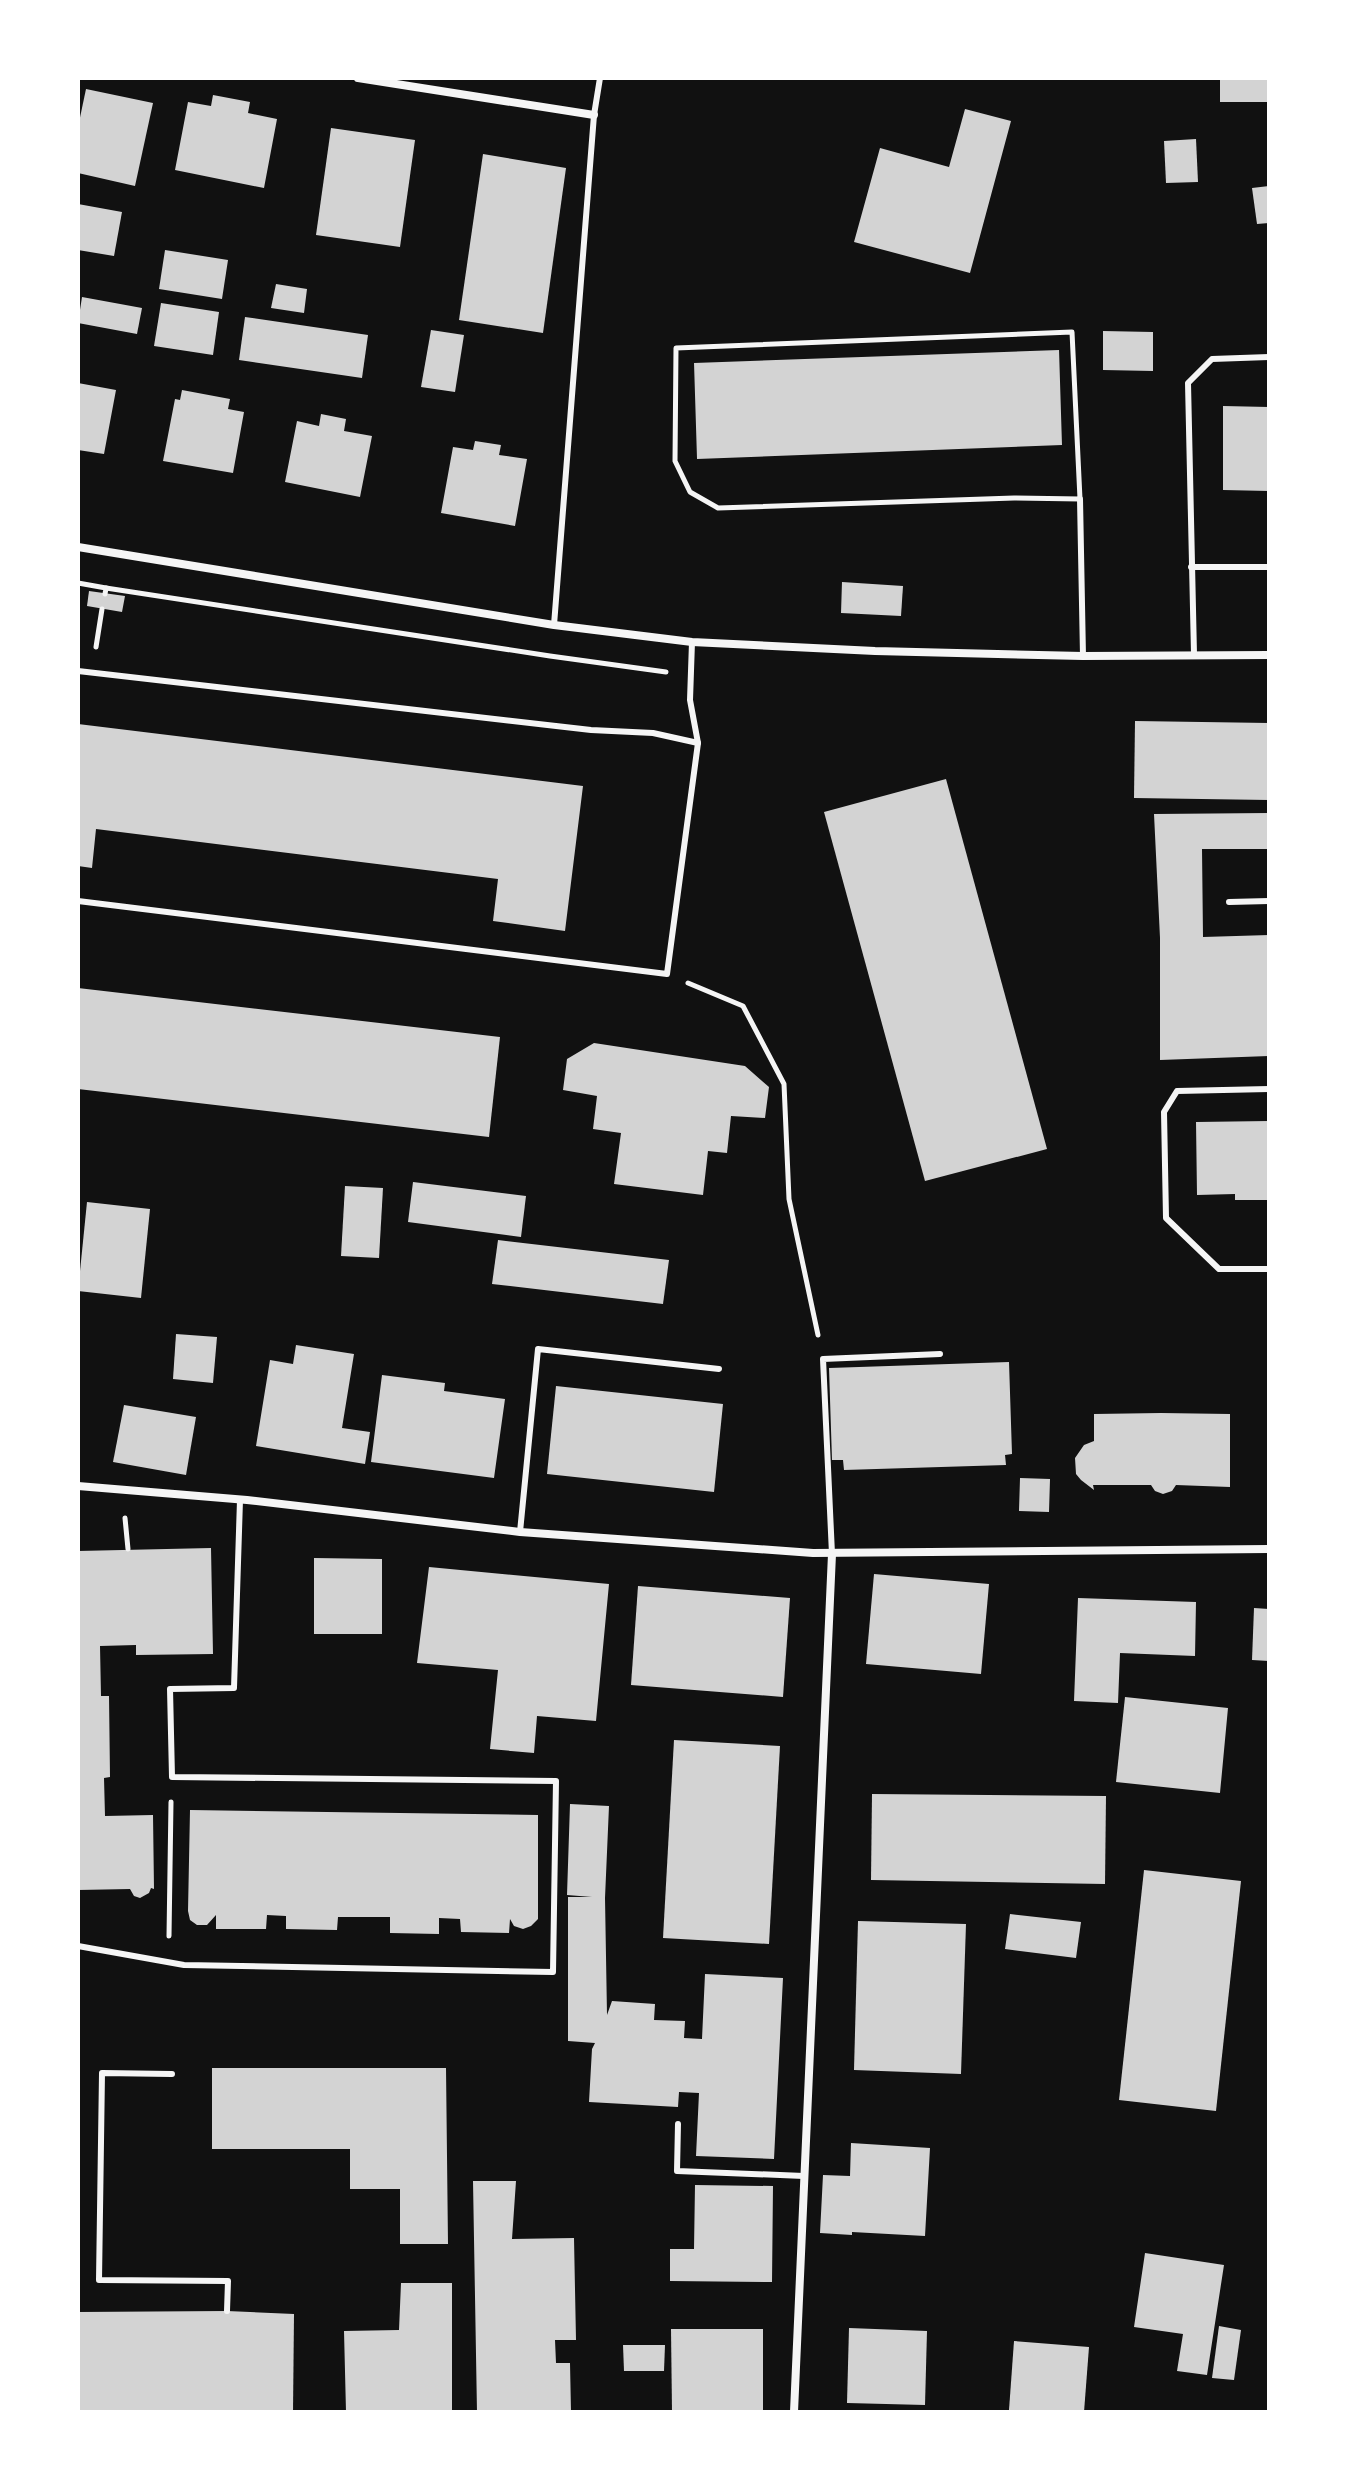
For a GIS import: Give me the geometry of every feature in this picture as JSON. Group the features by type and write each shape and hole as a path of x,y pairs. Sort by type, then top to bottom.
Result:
{"street":[{"path":"358,78 594,115"},
{"path":"78,547 554,625 692,642 875,651 1083,656 1269,655"},
{"path":"78,1486 240,1500 520,1532 832,1554 1269,1549"},
{"path":"794,2412 832,1554"}],"lane":[{"path":"554,625 594,115 600,78"},
{"path":"1194,654 1188,383 1212,359 1269,357"},
{"path":"1080,499 1083,656"},
{"path":"1191,567 1269,567"},
{"path":"78,901 667,974 698,743 690,700 692,642"},
{"path":"78,671 591,730 653,733 698,743"},
{"path":"1229,902 1269,901"},
{"path":"1269,1089 1177,1091 1164,1112 1166,1218 1219,1269 1269,1269"},
{"path":"520,1532 538,1349 719,1369"},
{"path":"832,1554 823,1359 940,1354"},
{"path":"78,1946 184,1965 553,1972 556,1781 172,1777 170,1689 234,1688 240,1500"},
{"path":"172,2074 102,2073 99,2280 228,2281 227,2311"},
{"path":"678,2124 677,2171 804,2176"}],"path":[{"path":"1072,332 1080,499 718,508 690,492 675,461 676,348 1072,332"},
{"path":"78,583 105,591 692,675"},
{"path":"92,674 102,609"},
{"path":"667,974 743,1006 784,1084 789,1199 823,1359"},
{"path":"125,1518 128,1549"},
{"path":"169,1962 172,1777"}],"building":[{"path":"1220,78 1269,78 1269,102 1220,102"},
{"path":"86,89 153,103 135,186 78,173 78,127"},
{"path":"213,95 250,102 248,113 277,119 264,188 175,170 188,102 211,106"},
{"path":"965,109 1011,121 970,273 854,242 880,148 949,167"},
{"path":"331,128 415,140 400,247 316,235"},
{"path":"1196,139 1198,182 1166,183 1164,141"},
{"path":"483,154 566,168 543,333 459,320"},
{"path":"1269,186 1269,223 1257,224 1252,188"},
{"path":"78,204 122,212 114,256 78,250"},
{"path":"165,250 228,260 222,299 159,289"},
{"path":"276,284 307,289 304,313 271,308"},
{"path":"82,297 142,308 137,334 78,323"},
{"path":"161,303 219,312 213,355 154,346"},
{"path":"245,317 368,335 362,378 239,360"},
{"path":"431,330 464,335 455,392 421,387"},
{"path":"1103,331 1153,332 1153,371 1103,370"},
{"path":"1059,350 1062,445 697,459 694,363"},
{"path":"78,383 116,390 104,454 78,450"},
{"path":"182,390 230,399 228,409 244,412 233,473 163,461 175,399 180,400"},
{"path":"1223,406 1269,407 1269,491 1223,490"},
{"path":"321,414 346,419 344,431 372,436 360,497 285,482 297,421 319,426"},
{"path":"475,441 501,445 499,455 527,459 515,526 441,513 453,447 473,450"},
{"path":"842,582 903,586 901,616 841,613"},
{"path":"89,591 125,596 122,612 87,606"},
{"path":"1135,721 1269,723 1269,800 1134,798"},
{"path":"78,724 583,786 565,931 493,921 498,879 96,829 92,868 78,866"},
{"path":"946,779 1047,1149 925,1181 824,812"},
{"path":"1269,813 1269,849 1202,849 1203,937 1269,935 1269,1056 1160,1060 1160,938 1154,814"},
{"path":"78,988 500,1037 489,1137 78,1089"},
{"path":"594,1043 745,1066 769,1087 765,1118 731,1116 727,1153 708,1151 703,1195 614,1184 621,1133 593,1129 597,1096 563,1090 567,1059"},
{"path":"1269,1121 1269,1200 1235,1200 1235,1194 1197,1195 1196,1122"},
{"path":"413,1182 526,1196 521,1237 408,1222"},
{"path":"345,1186 383,1188 379,1258 341,1256"},
{"path":"87,1202 150,1209 141,1298 78,1291"},
{"path":"498,1240 669,1260 663,1304 492,1284"},
{"path":"176,1334 217,1337 213,1383 173,1379"},
{"path":"296,1345 354,1354 342,1428 370,1432 365,1464 256,1446 270,1360 293,1364"},
{"path":"1009,1362 1012,1454 1005,1455 1006,1465 844,1470 843,1460 832,1460 829,1368"},
{"path":"382,1375 445,1383 444,1391 505,1399 494,1478 371,1462"},
{"path":"556,1386 723,1404 714,1492 547,1474"},
{"path":"124,1405 196,1417 186,1475 113,1462"},
{"path":"1094,1414 1230,1414 1230,1487 1176,1485 1172,1491 1163,1494 1151,1485 1093,1485 1094,1490 1076,1474 1075,1458 1084,1445 1094,1441"},
{"path":"1020,1478 1050,1479 1049,1512 1019,1511"},
{"path":"211,1548 213,1654 136,1655 136,1645 100,1646 101,1696 109,1696 110,1777 104,1778 105,1816 153,1815 154,1889 151,1888 140,1898 134,1896 130,1889 78,1890 78,1551"},
{"path":"314,1558 382,1559 382,1634 314,1634"},
{"path":"429,1567 609,1584 596,1721 537,1716 534,1753 490,1749 498,1670 417,1663"},
{"path":"874,1574 989,1584 981,1674 866,1664"},
{"path":"638,1586 790,1598 783,1697 631,1685"},
{"path":"1078,1598 1196,1602 1195,1656 1120,1653 1118,1703 1074,1701"},
{"path":"1254,1608 1269,1609 1269,1661 1252,1660"},
{"path":"1125,1697 1228,1708 1220,1793 1116,1782"},
{"path":"674,1740 780,1746 769,1944 663,1938"},
{"path":"872,1794 1106,1796 1105,1884 871,1880"},
{"path":"570,1804 609,1806 605,1898 607,2015 612,2001 655,2004 654,2020 685,2021 684,2038 702,2039 705,1974 783,1978 774,2159 696,2156 699,2093 679,2092 678,2107 589,2102 595,2043 568,2041 568,1897 592,1897 567,1895"},
{"path":"190,1810 538,1815 538,1919 523,1929 514,1926 510,1919 509,1933 461,1932 460,1919 439,1918 439,1934 390,1933 390,1917 338,1917 337,1930 286,1929 286,1916 267,1915 266,1929 216,1929 216,1915 207,1925 197,1925 190,1920 188,1911"},
{"path":"1144,1870 1241,1881 1216,2111 1119,2100"},
{"path":"1010,1914 1081,1922 1076,1958 1005,1949"},
{"path":"858,1921 966,1924 961,2074 854,2070"},
{"path":"212,2068 446,2068 448,2244 400,2244 400,2189 350,2189 350,2149 212,2149"},
{"path":"851,2143 930,2148 925,2236 820,2233 823,2175 850,2176"},
{"path":"473,2181 516,2181 512,2239 574,2238 576,2340 555,2340 556,2363 570,2363 571,2412 477,2412"},
{"path":"695,2185 773,2186 772,2282 670,2281 670,2249 694,2249"},
{"path":"1145,2253 1224,2265 1207,2375 1177,2371 1183,2334 1134,2327"},
{"path":"401,2283 452,2283 452,2412 346,2412 344,2331 399,2330"},
{"path":"78,2312 294,2314 293,2412 78,2412"},
{"path":"1219,2326 1241,2330 1234,2380 1212,2378"},
{"path":"849,2328 927,2331 925,2405 847,2403"},
{"path":"671,2329 763,2329 763,2412 672,2412"},
{"path":"1014,2341 1089,2347 1084,2412 1009,2410"},
{"path":"623,2345 665,2345 664,2371 624,2371"}]}
